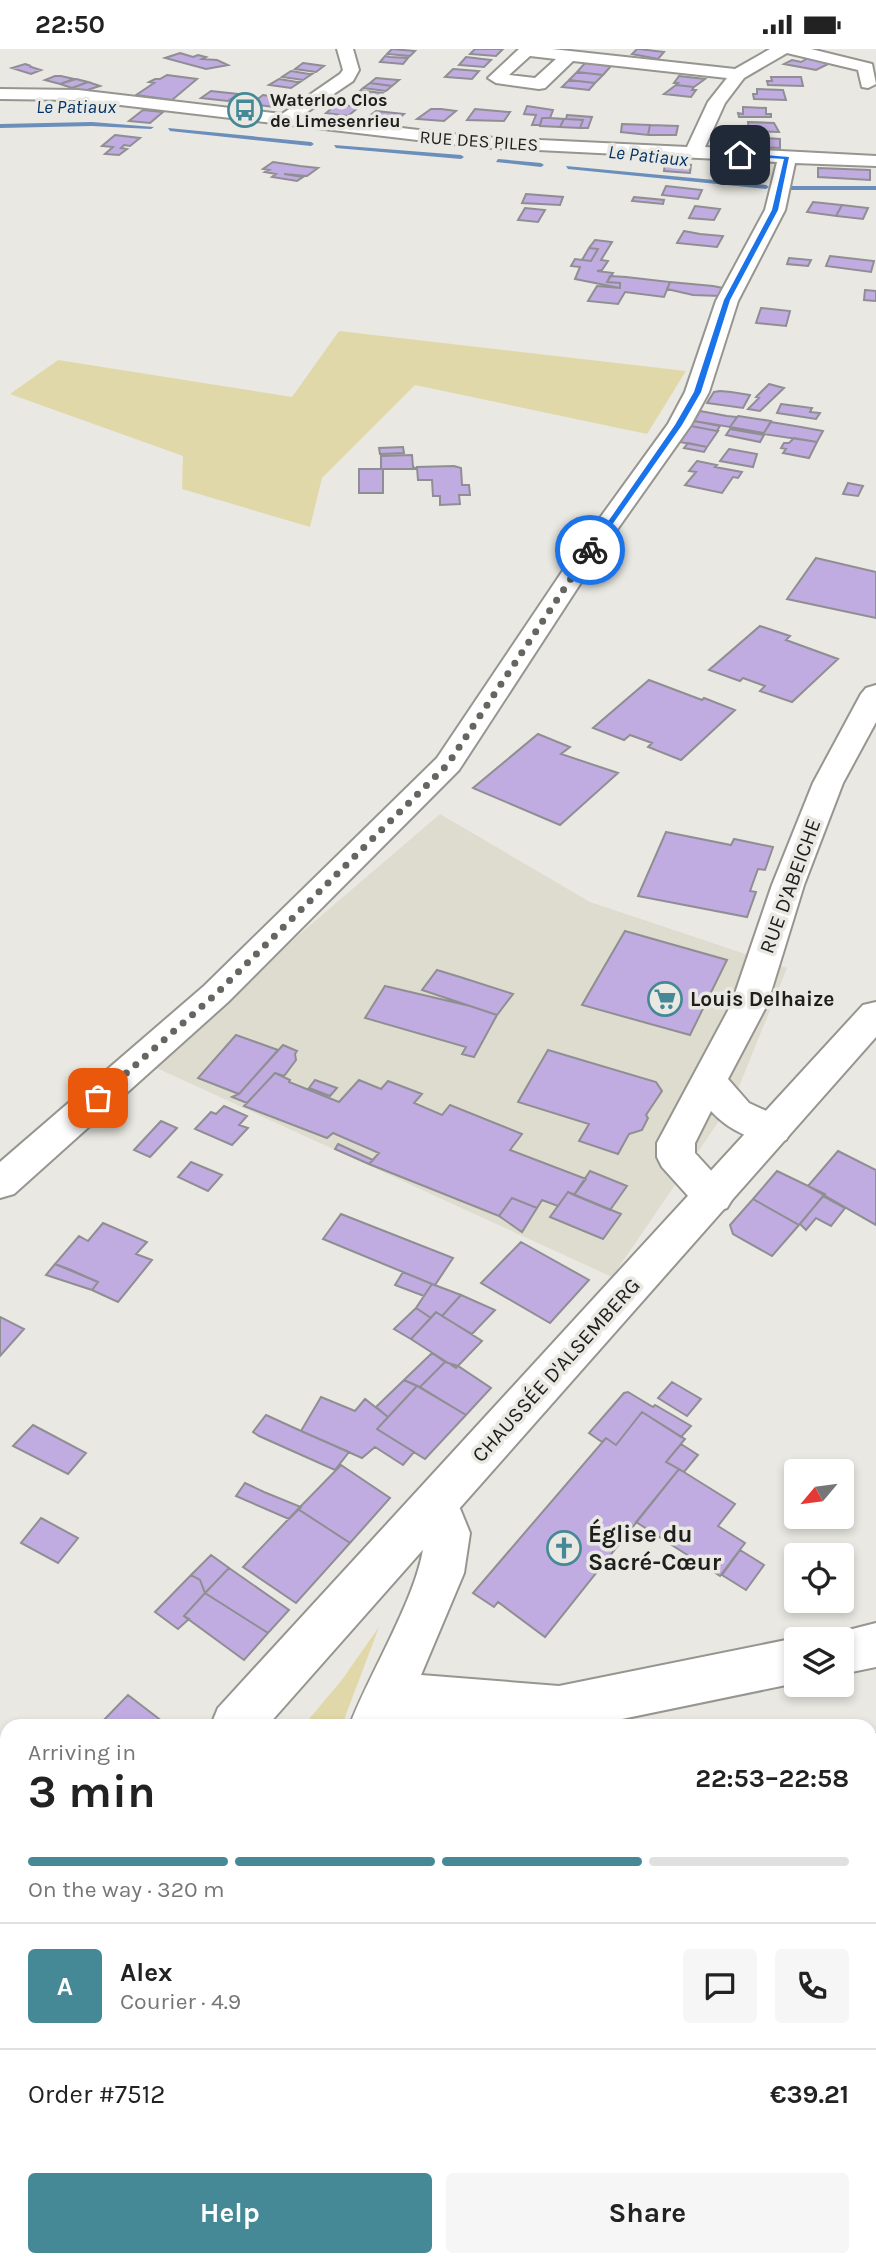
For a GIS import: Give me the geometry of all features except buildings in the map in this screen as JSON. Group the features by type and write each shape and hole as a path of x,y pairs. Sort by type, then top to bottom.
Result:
{"street":[{"path":"284,120 347,77 351,70 345,49"},
{"path":"693,153 717,102 738,74 782,49"},
{"path":"791,49 857,63 866,67 868,83"},
{"path":"569,56 738,74"},
{"path":"14,78 31,87 32,92"},
{"name":"RUE DES PILES","path":"0,94 32,92 114,98 477,142 876,161"},
{"path":"0,1184 216,994 448,764 585,557 679,425 698,392 727,300 775,210 787,157"},
{"name":"RUE D'ABEICHE","path":"713,1198 676,1157 676,1143 749,1005 788,885 828,783 876,694"},
{"name":"CHAUSSÉE D'ALSEMBERG","path":"241,1719 876,1014"},
{"path":"709,1080 718,1096 738,1116 773,1130"},
{"path":"436,1503 447,1534 441,1573 380,1710 559,1709 784,1663"},
{"path":"854,1650 876,1645"}],"shaded area":[{"path":"339,331 686,371 647,434 415,385 322,478 310,527 182,489 183,456 10,394 58,360 292,397"},
{"path":"440,814 590,902 787,968 734,1099 612,1277 148,1064"},
{"path":"379,1627 344,1719 309,1719 341,1681"}],"waterway":[{"name":"Le Patiaux","path":"0,126 92,124 151,127"},
{"name":"Le Patiaux","path":"170,129 311,144"},
{"name":"Le Patiaux","path":"336,146 461,157"},
{"name":"Le Patiaux","path":"498,161 541,165"},
{"name":"Le Patiaux","path":"568,167 766,187"},
{"name":"Le Patiaux","path":"788,188 876,188"}],"way so far":[{"path":"98,1098 216,994 448,764 590,550"}],"place":[{"name":"Waterloo Clos de Limesenrieu","path":"245,110"},
{"name":"Louis Delhaize","path":"665,999"},
{"name":"Église du Sacré-Cœur","path":"564,1548"}],"route":[{"path":"590,550 679,425 698,392 727,300 775,210 787,157 740,155"}]}
